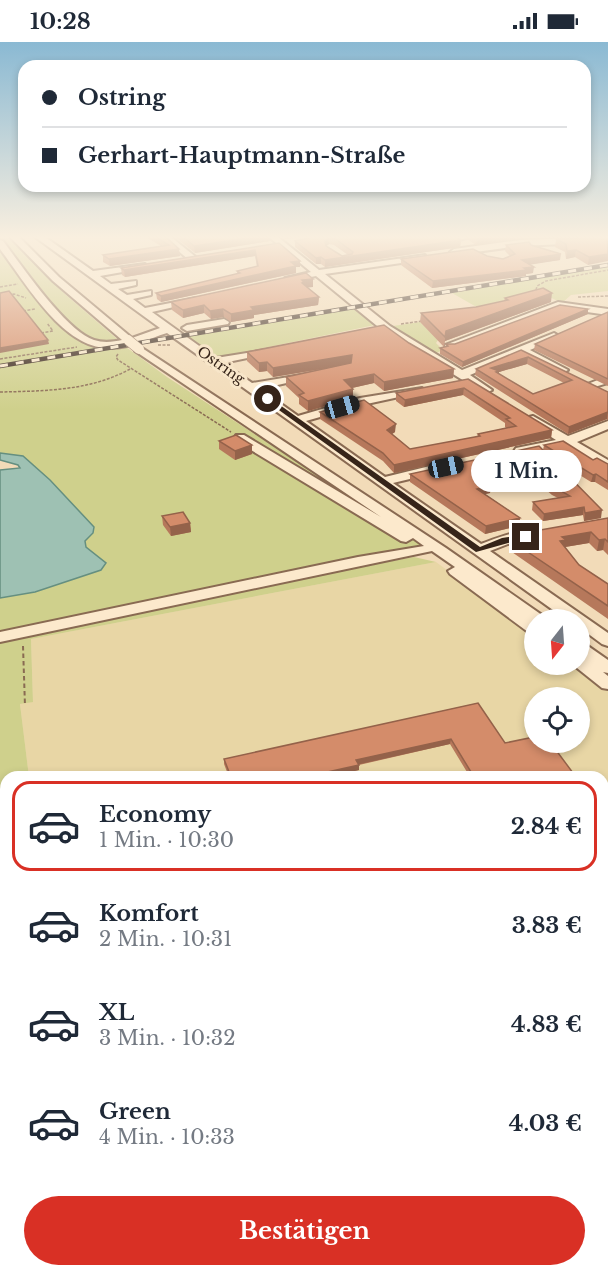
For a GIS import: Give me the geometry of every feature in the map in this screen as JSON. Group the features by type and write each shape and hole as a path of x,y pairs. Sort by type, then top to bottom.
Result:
{"street":[{"path":"42,295 60,316 85,340 95,344 115,345 141,340 169,329"},
{"name":"Ostring","path":"74,295 139,349 183,381 422,536 525,609"},
{"name":"Ostring","path":"121,295 562,609"},
{"path":"126,298 141,295"},
{"path":"342,295 359,308 391,326 497,397"},
{"path":"144,311 201,298"},
{"path":"450,345 558,305 606,312"},
{"path":"590,321 606,312"},
{"path":"187,328 224,322"},
{"path":"365,332 391,326"},
{"path":"449,384 560,334"},
{"path":"215,361 279,348"},
{"path":"521,350 608,394"},
{"path":"252,388 315,375"},
{"path":"581,380 608,379"},
{"path":"297,420 360,402 427,389"},
{"path":"527,416 608,466"},
{"path":"512,453 567,441 608,425"},
{"path":"240,438 426,550 524,622"},
{"path":"384,481 446,467"},
{"path":"479,550 505,540 551,532"},
{"path":"0,637 358,561 426,550"},
{"name":"Ostring","path":"590,628 608,641"},
{"path":"590,655 608,668"},
{"path":"590,670 608,684"}],"path":[{"path":"16,295 25,297 35,309 23,311"},
{"path":"535,295 558,305"},
{"path":"391,326 428,321"},
{"path":"32,334 53,331 47,323"},
{"path":"0,359 95,344"},
{"path":"0,392 84,385 116,378 130,369"},
{"path":"23,632 25,706"}],"shaded area":[{"path":"0,453 23,456 50,480 94,527 93,533 85,541 86,547 106,563 101,570 35,592 0,598 0,470 20,468 18,465 0,460"},
{"path":"436,562 524,627 524,675 589,675 608,689 608,771 28,771 20,704 33,701 31,639"}],"green space":[{"path":"0,295 66,295 124,345 0,365"},
{"path":"455,295 541,295 480,309"},
{"path":"544,295 575,295 562,303"},
{"path":"354,309 375,325 216,358 187,337"},
{"path":"420,322 438,340 436,343 443,350 436,353 393,326"},
{"path":"126,347 167,377 425,545 119,606 0,634 0,598 35,592 101,570 106,563 86,547 85,541 93,533 23,456 0,453 0,367"},
{"path":"414,557 436,562 31,639 33,702 20,704 28,771 0,771 0,640 240,589"}],"building":[{"path":"0,295 12,295 48,340 0,348"},
{"path":"206,295 316,295 319,297 251,307 254,310 231,314 223,309 210,311 204,305 183,310 171,302"},
{"path":"518,295 548,295 446,331 445,337 421,313 476,307 508,300 505,298"},
{"path":"560,305 588,309 463,362 440,348 448,346 446,344 455,344"},
{"path":"608,312 608,379 535,344"},
{"path":"384,325 409,343 454,369 384,382 374,374 344,380 353,389 308,401 299,395 304,393 286,377 351,363 352,355 273,368 267,362 259,363 247,352"},
{"path":"521,350 608,392 608,412 569,427 476,369","holes":["528,357 572,380 533,394 491,368"]},
{"path":"468,379 552,430 394,465 383,453 320,412 364,400 396,424 387,430 410,449 480,436 478,434 516,426 506,419 510,418 464,388 405,400 396,393"},
{"path":"236,435 252,445 235,451 219,441"},
{"path":"563,441 593,460 597,458 608,464 608,482 544,445"},
{"path":"539,446 602,510 585,513 584,507 544,514 533,502 570,496 554,487 523,462 494,468 500,474 481,478 491,485 477,489 520,518 486,526 410,474"},
{"path":"183,512 190,523 170,527 162,516"},
{"path":"608,518 608,542 605,539 599,540 591,532 562,537 566,540 560,541 579,565 608,584 608,606 510,540 529,532"},
{"path":"478,703 505,743 524,739 524,753 558,753 572,771 470,771 451,739 356,760 359,765 332,771 229,771 224,759"}],"railway":[{"path":"0,366 430,295"}],"route":[{"path":"268,399 479,550 505,540 526,537"}]}
